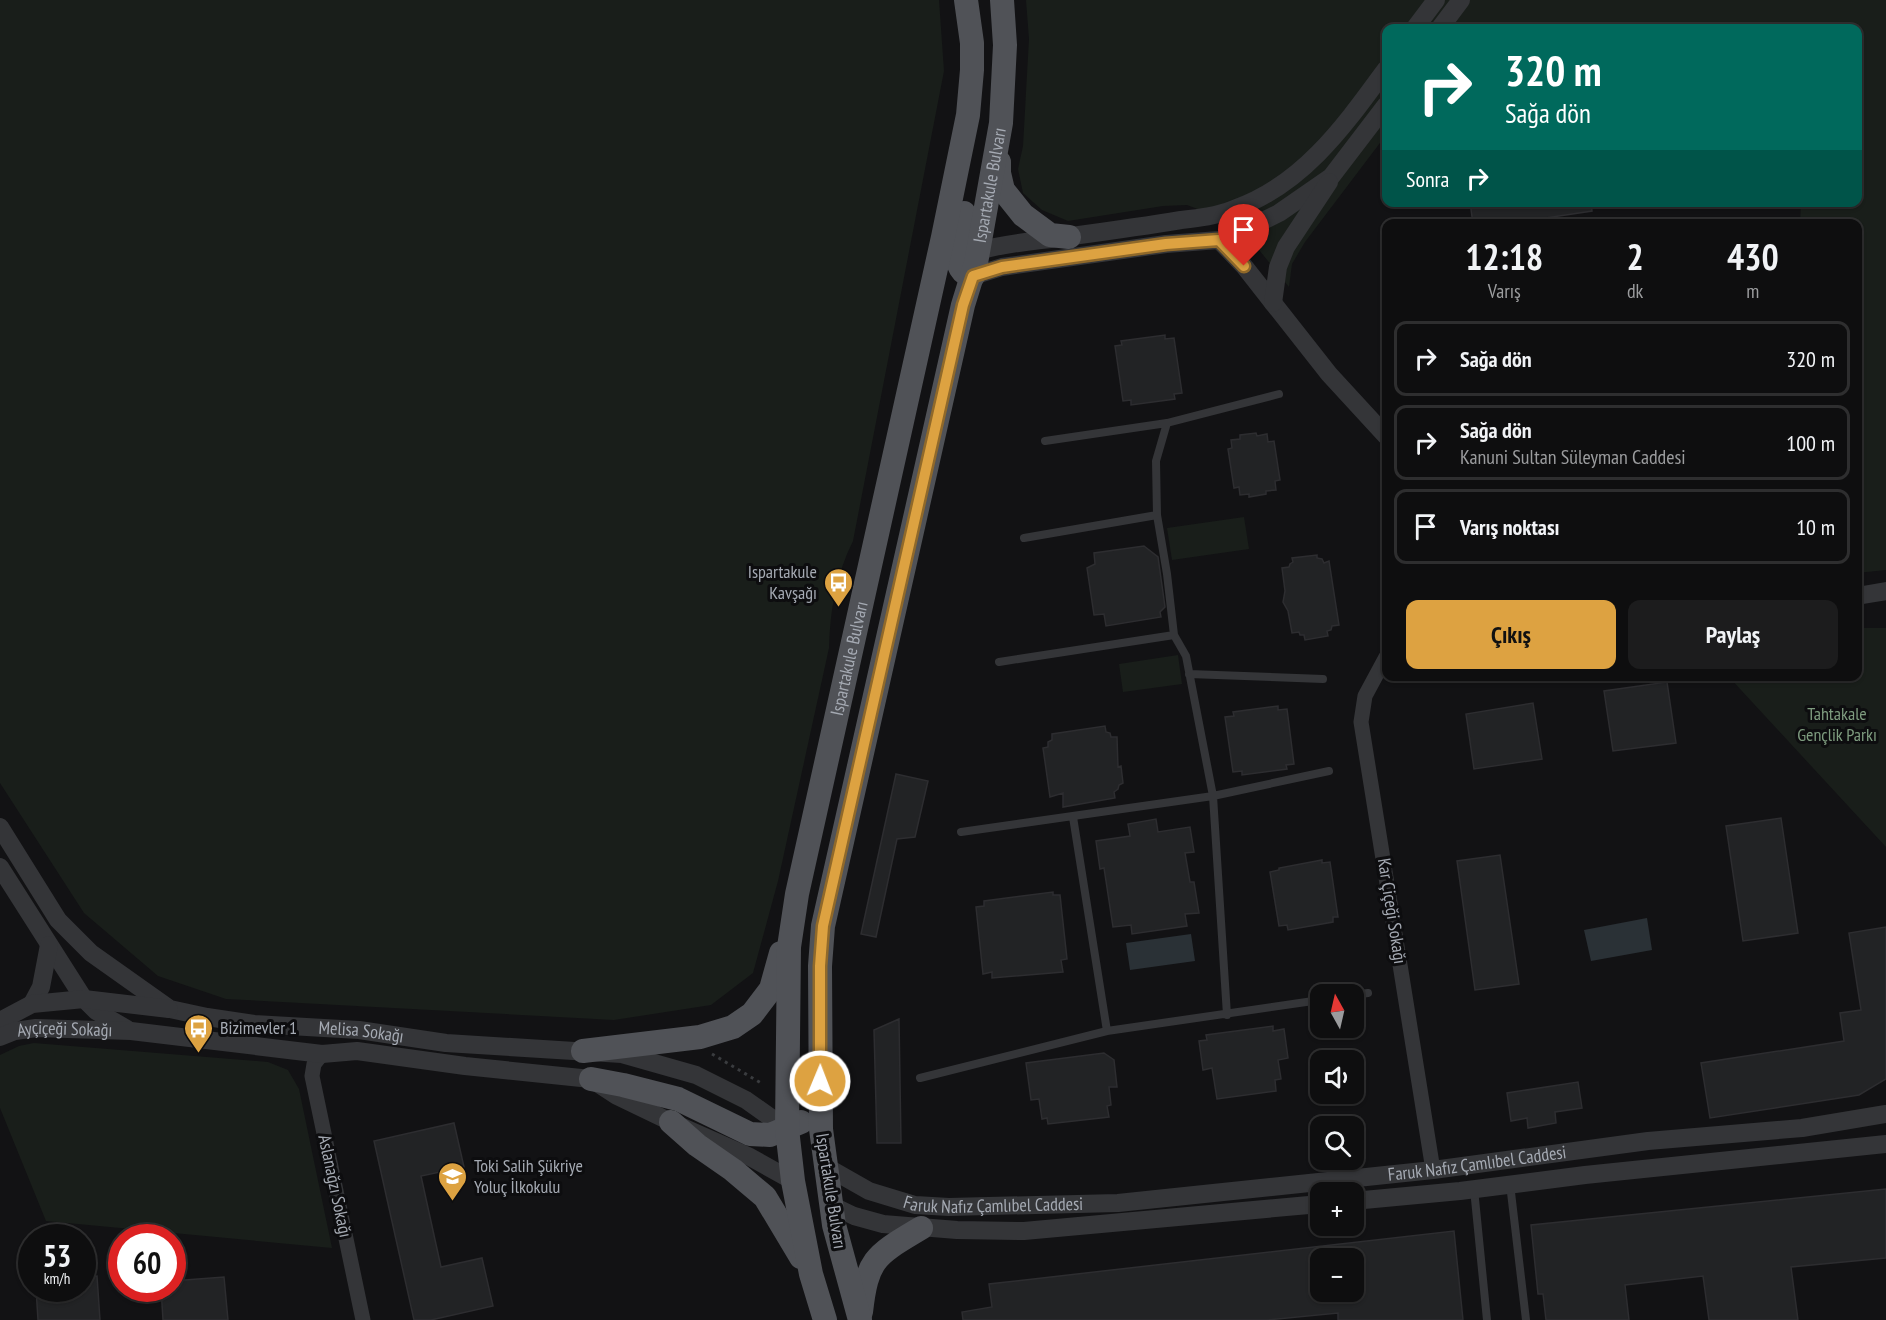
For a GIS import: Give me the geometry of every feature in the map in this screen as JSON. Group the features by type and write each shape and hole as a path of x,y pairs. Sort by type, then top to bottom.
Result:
{"main road":[{"name":"Ispartakule Bulvarı","path":"825,1320 811,1274 787,1129 789,947 794,911 968,115 972,43 966,0"},
{"name":"Ispartakule Bulvarı","path":"860,1320 841,1255 825,1166 819,1099 820,966 823,926 963,305 973,276 968,254 1001,123 1005,45 1002,0"},
{"path":"935,271 944,261 968,254 972,157 972,70"},
{"path":"1001,123 999,172 1003,190 1023,215 1038,228 1050,236 1069,237"},
{"path":"583,1051 700,1037 733,1027 744,1021 771,989 794,911"},
{"path":"591,1079 678,1099 750,1134 770,1135 802,1122 819,1099"},
{"path":"671,1122 765,1197 811,1274"},
{"path":"787,1129 825,1166"},
{"path":"794,1181 831,1205"},
{"path":"860,1320 866,1276 874,1262 890,1247 921,1228"}],"street":[{"path":"1419,24 1436,0"},
{"path":"1443,24 1461,0"},
{"path":"1382,74 1324,149 1286,181 1226,216 1220,226 1219,240 1244,266 1329,374 1382,432"},
{"path":"1273,303 1278,267 1286,247 1332,176 1382,110"},
{"path":"973,276 1002,267 1166,244 1219,240 1279,213 1332,176"},
{"path":"968,254 1012,242 1069,237 1201,218 1234,210"},
{"path":"1862,595 1884,592"},
{"name":"Kar Çiçeği Sokağı","path":"1382,664 1365,696 1362,722 1433,1170"},
{"name":"Melisa Sokağı","path":"0,827 58,920 91,953 170,1009 254,1024 358,1030 446,1043 622,1054 696,1075 746,1100 787,1129"},
{"path":"0,867 84,999 96,1011 131,1031"},
{"path":"32,1004 41,987 49,945"},
{"name":"Ayçiçeği Sokağı","path":"0,1021 32,1004 84,999 170,1009"},
{"name":"Ayçiçeği Sokağı","path":"0,1037 15,1031 36,1028 131,1031"},
{"name":"Melisa Sokağı","path":"131,1031 322,1054 357,1051 465,1066 591,1079 617,1096 750,1156 794,1181"},
{"name":"Aslanağzı Sokağı","path":"322,1054 314,1064 312,1076 363,1320"},
{"name":"Faruk Nafız Çamlıbel Caddesi","path":"825,1166 869,1191 915,1205 949,1207 1118,1203 1452,1168 1648,1141 1802,1128 1886,1114"},
{"name":"Faruk Nafız Çamlıbel Caddesi","path":"1364,1200 1886,1144"},
{"path":"1452,1168 1455,1173 1455,1191"},
{"path":"1412,1172 1410,1179 1415,1195"},
{"name":"Faruk Nafız Çamlıbel Caddesi","path":"831,1205 854,1216 883,1224 921,1228 1024,1231 1310,1205"}],"lane":[{"path":"1046,441 1167,423 1279,394"},
{"path":"1167,423 1156,461 1157,515 1174,635 1186,656 1213,796 1227,1015"},
{"path":"1024,538 1157,515"},
{"path":"999,663 1174,635"},
{"path":"1189,674 1323,679"},
{"path":"961,832 1213,796 1329,771"},
{"path":"1073,817 1107,1031"},
{"path":"1364,994 1368,993"},
{"path":"920,1078 1107,1031 1310,1002"},
{"path":"1510,1185 1526,1320"},
{"path":"1474,1189 1487,1320"}],"path":[{"path":"706,1050 761,1083"}],"green space":[{"path":"0,0 939,0 944,71 853,541 842,567 835,593 829,648 778,881 753,973 711,1005 614,1020 226,999 158,976 84,913 0,783"},
{"path":"1026,0 1886,0 1886,570 1862,572 1862,219 1800,219 1801,207 1862,207 1862,24 1382,24 1382,140 1305,242 1292,264 1289,287 1247,235 1216,216 1187,205 1163,206 1068,221 1042,210 1023,193 1018,169 1023,146 1029,39"},
{"path":"1244,517 1249,549 1172,560 1167,528"},
{"name":"Tahtakale Gençlik Parkı","path":"1862,628 1886,628 1886,847 1733,681 1862,681"},
{"path":"1178,655 1182,684 1123,692 1119,664"},
{"path":"34,1043 268,1062 288,1070 299,1089 332,1248 186,1234 186,1224 108,1224 108,1227 46,1221 0,1108 0,1055 19,1046"}],"shaded area":[{"path":"1647,918 1652,950 1591,961 1584,930"},
{"path":"1191,934 1195,961 1130,970 1126,943"}],"building":[{"path":"1471,207 1592,207 1592,211 1538,219 1472,219"},
{"path":"1165,335 1165,339 1174,338 1182,393 1174,394 1175,399 1131,405 1131,400 1123,401 1115,346 1122,345 1121,341"},
{"path":"1256,433 1257,436 1267,434 1268,442 1274,441 1280,480 1275,481 1276,490 1249,497 1249,494 1240,495 1239,487 1234,488 1228,449 1232,448 1231,440 1240,439 1240,435"},
{"path":"1144,546 1158,557 1165,607 1160,612 1161,617 1106,626 1104,614 1094,615 1087,568 1095,564 1094,553"},
{"path":"1317,555 1317,558 1322,559 1324,563 1329,561 1339,625 1332,626 1331,630 1327,631 1328,636 1305,640 1304,635 1300,635 1299,632 1292,633 1288,611 1283,602 1285,591 1282,568 1289,567 1293,562 1292,558"},
{"path":"1667,682 1676,743 1613,751 1604,691"},
{"path":"1533,703 1542,759 1474,769 1466,714"},
{"path":"1278,706 1278,710 1287,709 1294,764 1286,765 1287,769 1242,775 1242,771 1233,772 1225,717 1234,716 1233,712"},
{"path":"1105,726 1106,732 1110,733 1111,737 1117,737 1118,767 1121,766 1123,783 1114,792 1115,798 1063,807 1063,793 1050,797 1043,748 1048,747 1052,734"},
{"path":"896,774 928,781 915,837 897,839 876,937 861,934"},
{"path":"1781,818 1798,933 1743,941 1726,826"},
{"path":"1156,819 1158,832 1190,827 1194,852 1185,853 1190,882 1194,882 1199,913 1185,914 1187,926 1132,934 1131,925 1113,927 1104,868 1100,869 1096,841 1130,836 1128,824"},
{"path":"1500,855 1519,984 1475,990 1457,861"},
{"path":"1322,860 1322,863 1330,862 1338,917 1333,917 1333,922 1288,930 1287,925 1279,926 1270,872 1279,870 1279,868"},
{"path":"1053,892 1053,895 1060,895 1067,959 1061,960 1063,972 992,978 992,972 983,974 976,907 984,906 984,901"},
{"path":"1886,927 1886,1079 1859,1095 1710,1118 1701,1063 1844,1041 1840,1013 1861,1010 1849,933"},
{"path":"899,1019 901,1143 877,1143 874,1030"},
{"path":"1273,1026 1273,1031 1284,1029 1288,1058 1278,1060 1281,1079 1275,1080 1276,1091 1217,1099 1212,1068 1203,1070 1199,1041 1207,1040 1206,1035"},
{"path":"1104,1053 1114,1060 1117,1087 1109,1087 1111,1105 1107,1106 1109,1117 1048,1124 1047,1118 1042,1119 1039,1099 1031,1100 1026,1063"},
{"path":"1578,1082 1582,1108 1555,1112 1556,1123 1528,1128 1527,1118 1511,1121 1507,1093"},
{"path":"454,1123 464,1167 421,1176 441,1267 482,1258 493,1306 431,1320 414,1320 374,1141"},
{"path":"1886,1189 1886,1258 1791,1267 1798,1320 1709,1320 1703,1276 1625,1285 1629,1320 1546,1320 1543,1294 1538,1294 1531,1225"},
{"path":"1454,1231 1463,1320 1338,1320 1338,1313 1267,1320 963,1320 962,1312 992,1307 989,1284"},
{"path":"96,1276 100,1320 38,1320 37,1302 96,1302"},
{"path":"224,1277 228,1320 163,1320 162,1302 186,1302 186,1280"}],"place":[{"name":"Ispartakule Kavşağı","path":"838,608"},
{"name":"Bizimevler 1","path":"199,1054"},
{"name":"Toki Salih Şükriye Yoluç İlkokulu","path":"453,1202"}],"route":[{"path":"820,1081 820,966 823,926 963,305 973,276 1002,267 1166,244 1219,240 1244,266"}]}
